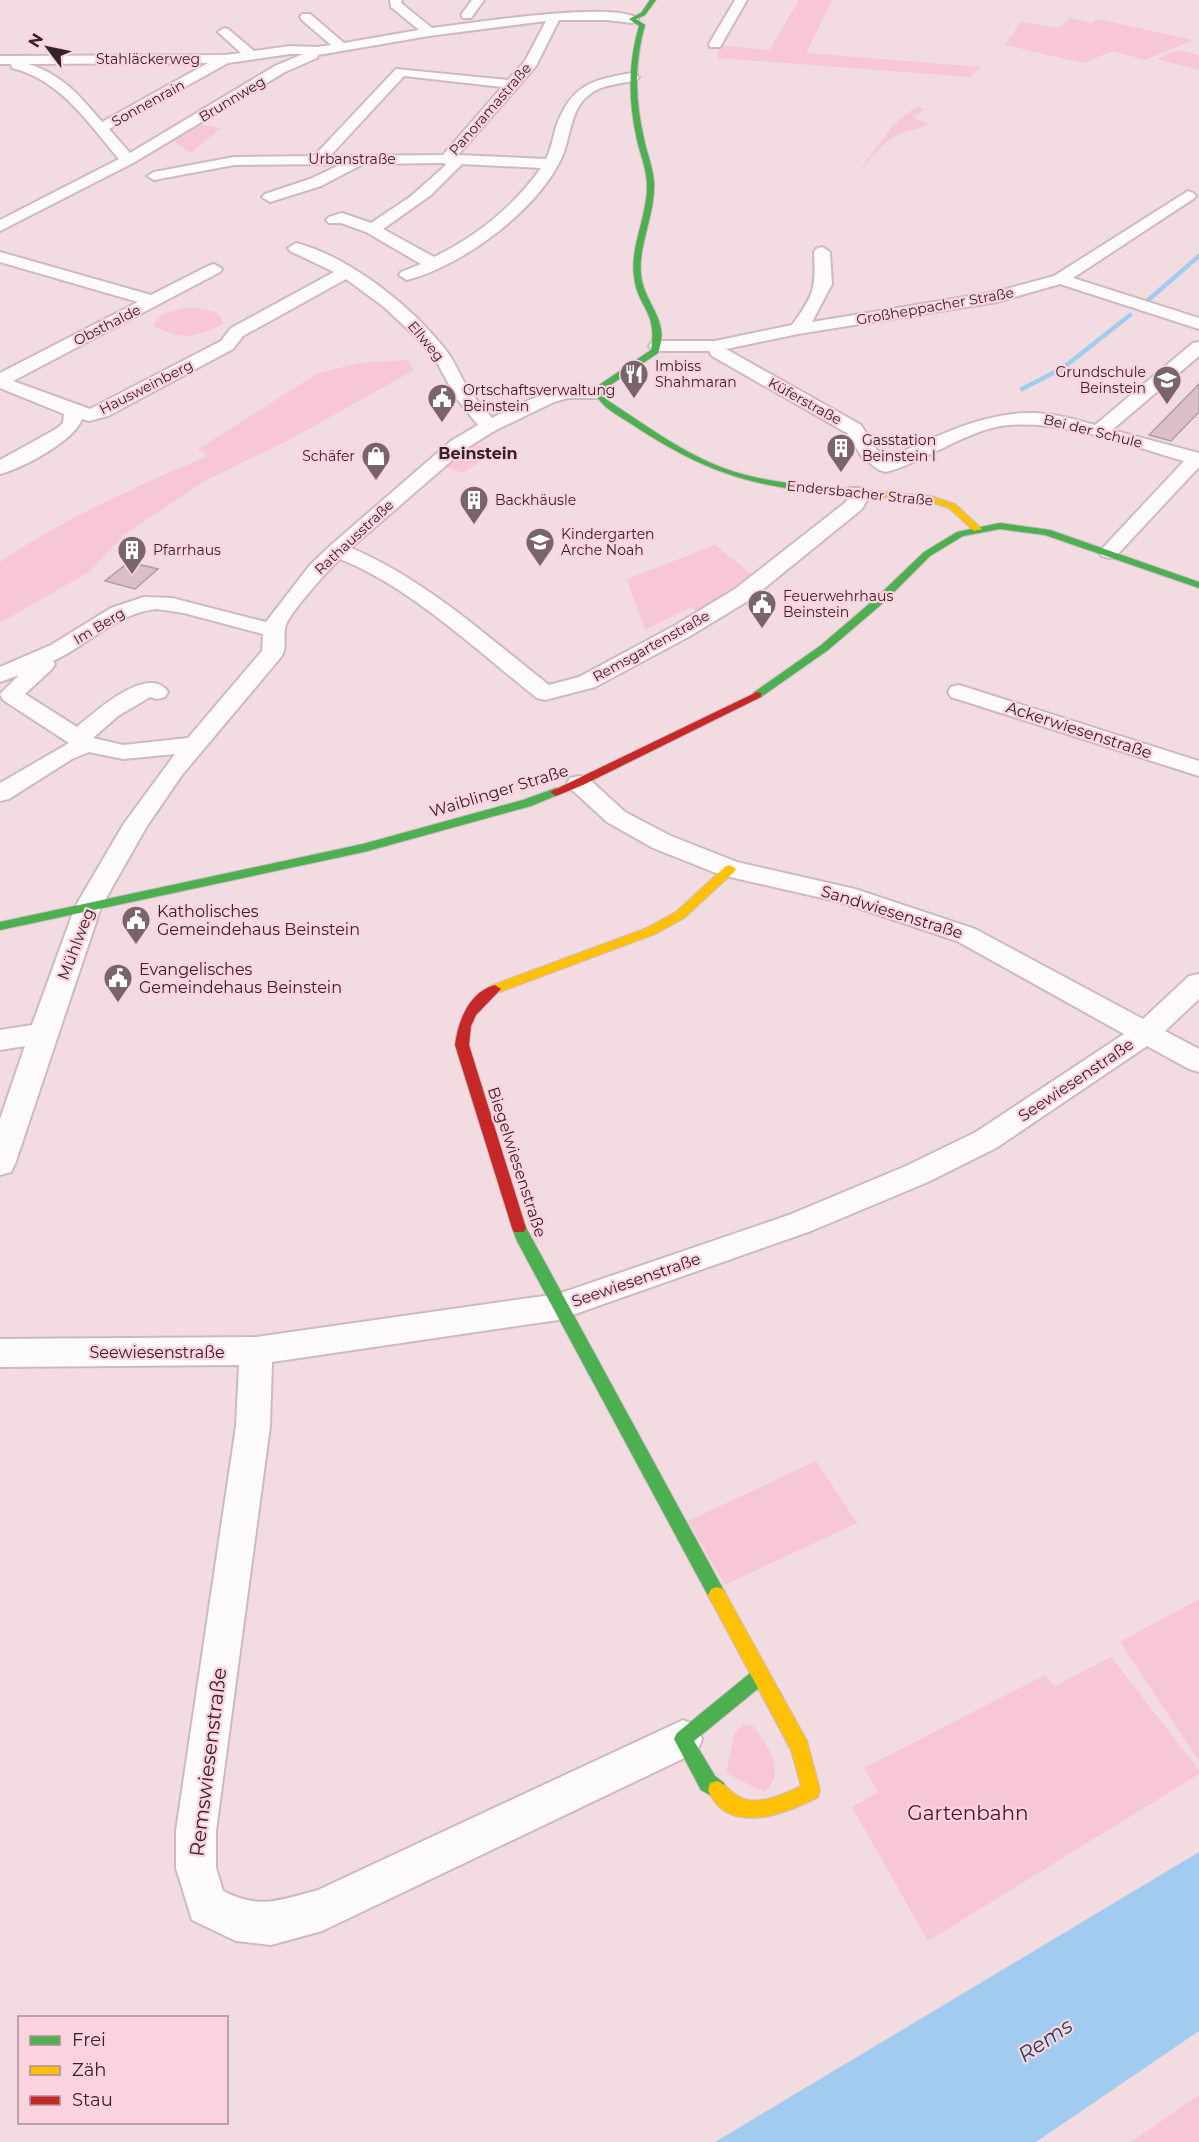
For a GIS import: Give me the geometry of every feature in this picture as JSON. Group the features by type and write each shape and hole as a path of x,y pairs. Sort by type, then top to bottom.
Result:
{"street":[{"path":"396,0 395,4 429,32"},
{"path":"467,15 478,0"},
{"path":"632,19 643,14 653,0"},
{"path":"715,44 741,0"},
{"name":"Brunnweg","path":"225,59 250,54 317,51 553,13 632,19"},
{"name":"Panoramastraße","path":"372,229 410,206 455,165 447,159 531,63 553,13"},
{"path":"306,17 340,46"},
{"path":"600,394 607,383 649,356 658,346 659,336 656,315 644,295 637,274 651,186 636,122 632,77 634,51 642,25 632,19"},
{"name":"Brunnweg","path":"224,32 250,54"},
{"name":"Brunnweg","path":"128,160 280,69 312,54 340,46"},
{"name":"Stahläckerweg","path":"26,63 225,59"},
{"name":"Sonnenrain","path":"101,128 225,59"},
{"path":"0,61 26,63 53,78 65,88 128,160 0,226"},
{"path":"319,159 401,72 511,84"},
{"path":"407,275 435,265 481,238 515,208 551,164 575,101 585,89 602,82 632,77"},
{"name":"Urbanstraße","path":"154,176 234,161 447,159 551,164"},
{"path":"270,197 300,190 334,176 358,160"},
{"name":"Großheppacher Straße","path":"658,346 715,346 798,329 998,297 1060,279 1188,196"},
{"path":"334,220 342,218 372,229 435,265"},
{"name":"Ellweg","path":"296,248 319,257 378,292 415,325 439,351 462,393 489,426"},
{"path":"798,329 824,284 822,252"},
{"path":"0,257 154,301"},
{"name":"Obsthalde","path":"0,381 214,269"},
{"name":"Hausweinberg","path":"0,468 59,435 70,426 74,418 73,409 89,415 118,405 227,345 237,332 345,273"},
{"path":"1060,279 1199,324"},
{"name":"Küferstraße","path":"715,346 718,352 854,429 869,453 886,466"},
{"path":"1099,431 1199,347"},
{"path":"0,381 73,409"},
{"name":"Rathausstraße","path":"194,745 273,652 273,629 317,569 438,462 458,445 522,409 559,394 600,394"},
{"name":"Endersbacher Straße","path":"600,394 609,407 667,443 726,471 783,486 917,496 952,506 977,529"},
{"name":"Bei der Schule","path":"886,466 987,423 1028,418 1070,424 1198,459"},
{"path":"1109,552 1198,459"},
{"name":"Remsgartenstraße","path":"337,550 376,566 403,582 544,693 587,682 682,631 743,594 855,505 858,498 856,492"},
{"path":"977,529 1000,526 1025,528 1109,552 1199,585"},
{"name":"Waiblinger Straße","path":"0,926 223,880 363,848 527,802 579,783 758,694 824,648 879,601 927,554 951,538 977,529"},
{"name":"Im Berg","path":"0,675 58,651 126,609 156,603 185,608 255,628 273,629"},
{"path":"58,651 11,695 83,741 123,752 194,745"},
{"path":"0,794 83,741 110,711 147,689 157,692"},
{"name":"Ackerwiesenstraße","path":"959,692 1199,769"},
{"name":"Mühlweg","path":"0,1164 88,907 135,825 194,745"},
{"name":"Sandwiesenstraße","path":"579,783 616,817 662,842 730,869 846,895 966,934 1199,1062"},
{"name":"Biegelwiesenstraße","path":"683,1739 708,1784 735,1805 762,1809 784,1806 811,1790 800,1747 558,1307 522,1237 462,1045 463,1025 473,1007 495,990 651,931 680,915 730,869"},
{"name":"Seewiesenstraße","path":"0,1353 256,1351 558,1307 800,1223 986,1140 1147,1032 1199,983"},
{"path":"0,1040 43,1033"},
{"name":"Remswiesenstraße","path":"256,1351 253,1426 196,1831 196,1868 207,1905 236,1920 271,1924 322,1910 683,1739"},
{"path":"683,1739 760,1676"}],"green space":[{"path":"799,0 832,0 806,53 981,67 970,77 718,58 719,45 769,50"},
{"path":"1070,18 1091,23 1098,19 1193,40 1145,60 1113,51 1083,63 1005,45 1021,22 1059,28"},
{"path":"1178,50 1199,55 1199,70 1157,59"},
{"path":"917,106 924,109 914,118 929,124 892,138 856,175 894,124"},
{"path":"199,124 221,128 191,153 171,139"},
{"path":"190,307 216,312 224,323 205,332 189,336 173,334 153,326 162,314"},
{"path":"408,360 414,370 291,439 208,479 125,534 89,572 0,623 0,562 24,546 101,504 207,456 198,449 317,374 358,363"},
{"path":"469,443 495,451 463,473 443,466"},
{"path":"715,545 755,577 701,613 691,607 645,630 627,579"},
{"path":"816,1461 857,1523 725,1585 688,1521"},
{"path":"1199,1599 1199,1761 1120,1642"},
{"name":"Gartenbahn","path":"1111,1657 1199,1770 1199,1774 928,1941 852,1807 878,1792 864,1768 1045,1675 1055,1686"},
{"path":"743,1724 753,1726 773,1759 774,1777 771,1785 764,1792 726,1773 734,1735"},
{"path":"1199,2095 1199,2142 1131,2142"}],"water":[{"name":"Rems","path":"1199,1852 1199,2031 1036,2142 715,2142"}],"building":[{"path":"1199,384 1199,412 1171,441 1149,435"},
{"name":"Pfarrhaus","path":"129,562 158,569 135,589 105,581"}],"waterway":[{"path":"1146,302 1199,256"},
{"path":"1022,389 1063,368 1130,315"}],"traffic: fast":[{"path":"632,19 643,14 653,0"},
{"path":"632,19 642,25 633,67 633,95 641,144 651,181 637,273 642,293 655,316 657,337 655,351 602,387 600,394 603,401 667,443 718,469 750,479 851,492"},
{"path":"757,695 824,648 879,601 927,554 960,534 1000,526 1047,532 1199,585"},
{"path":"0,926 364,848 527,803 556,792"},
{"path":"519,1228 717,1595"},
{"path":"717,1790 708,1783 683,1739 760,1676"}],"traffic: slow":[{"path":"851,492 928,498 952,506 977,529"},
{"path":"495,989 651,931 680,915 730,869"},
{"path":"717,1595 800,1747 811,1790 784,1803 765,1809 755,1809 735,1805 717,1790"}],"traffic: jam":[{"path":"556,792 579,783 757,695"},
{"path":"495,989 470,1013 462,1045 519,1228"}],"place":[{"name":"Imbiss Shahmaran","path":"634,400"},
{"name":"Grundschule Beinstein","path":"1167,406"},
{"name":"Ortschaftsverwaltung Beinstein","path":"442,424"},
{"name":"Gasstation Beinstein I","path":"841,474"},
{"name":"Schäfer","path":"376,482"},
{"name":"Backhäusle","path":"474,526"},
{"name":"Kindergarten Arche Noah","path":"540,568"},
{"name":"Pfarrhaus","path":"132,576"},
{"name":"Feuerwehrhaus Beinstein","path":"762,630"},
{"name":"Katholisches Gemeindehaus Beinstein","path":"136,946"},
{"name":"Evangelisches Gemeindehaus Beinstein","path":"118,1004"}],"district":[{"name":"Beinstein","path":"478,453"}]}
